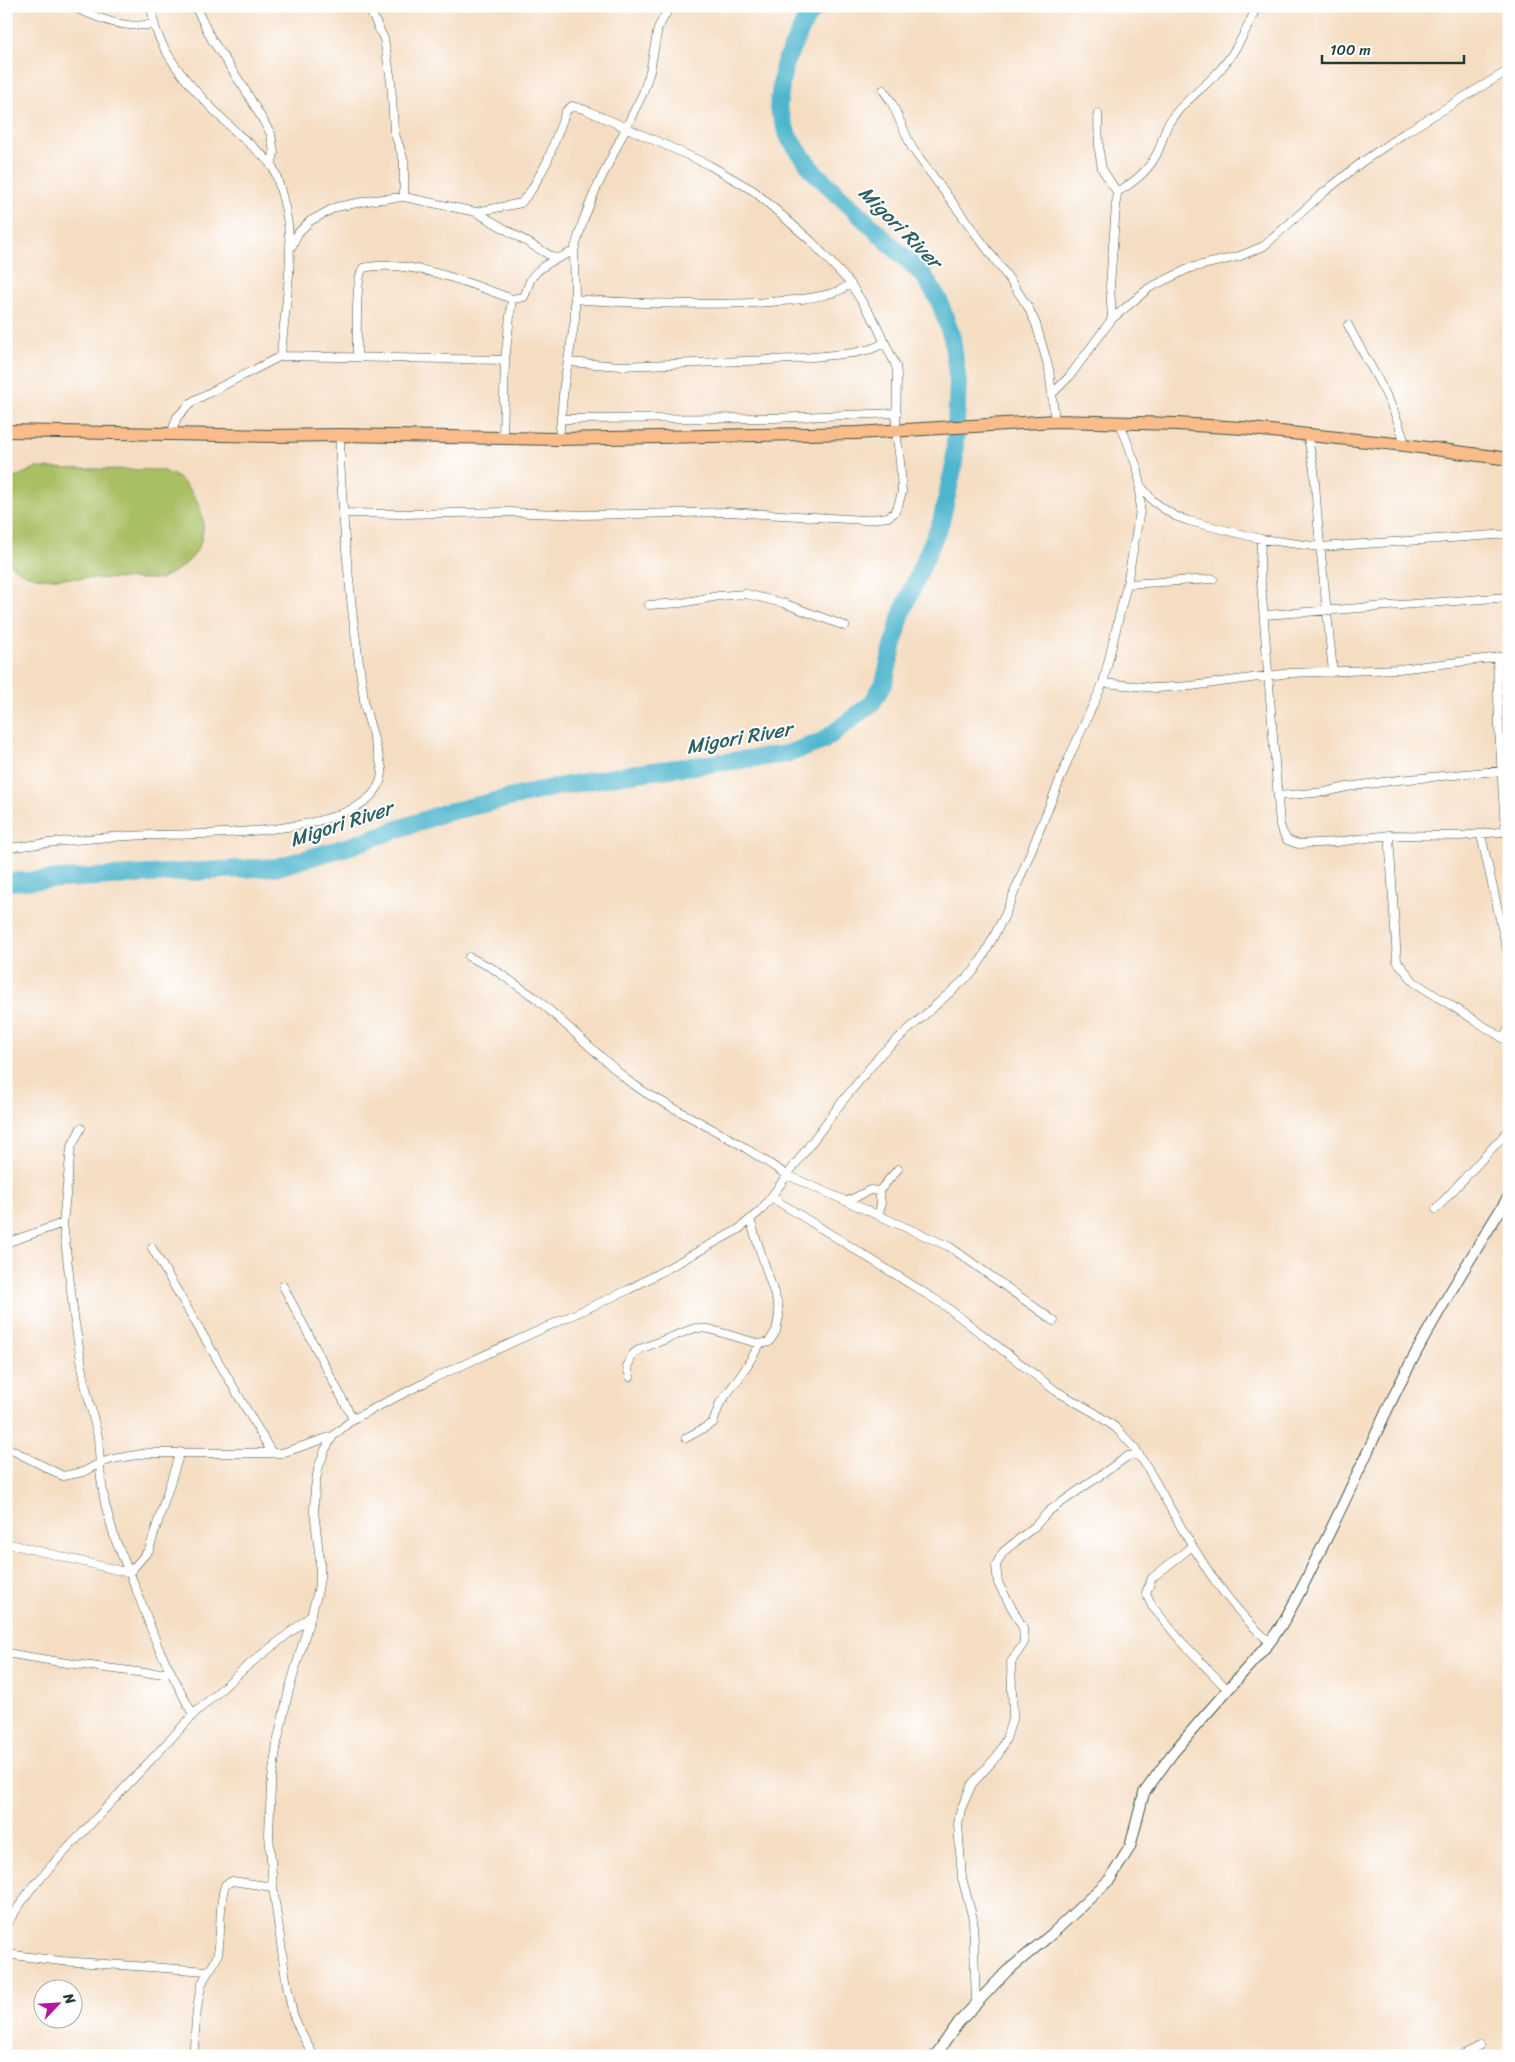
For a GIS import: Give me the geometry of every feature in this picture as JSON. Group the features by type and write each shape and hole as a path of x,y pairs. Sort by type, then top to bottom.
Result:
{"highway":[{"path":"6,431 86,431 171,435 340,435 559,439 896,431 1055,421 1186,425 1307,434 1509,459"}],"street":[{"path":"71,6 122,25 135,27 154,24"},
{"path":"152,6 154,24 161,44 186,78 218,113 272,166 285,204 291,248 281,356"},
{"path":"195,6 212,40 244,88 271,134 274,153 272,166"},
{"path":"368,6 384,39 391,81 394,130 404,161 404,197"},
{"path":"559,439 575,320 574,252 583,221 650,71 658,28 670,6"},
{"path":"1117,192 1136,181 1149,166 1159,149 1169,122 1178,110 1219,71 1232,55 1257,6"},
{"path":"1052,394 1069,377 1112,319 1149,288 1176,273 1206,262 1240,256 1264,246 1322,194 1362,162 1400,135 1509,70"},
{"path":"883,90 891,102 912,148 1028,307 1044,346 1049,369 1055,421"},
{"path":"343,513 508,512 583,515 729,512 793,517 878,520 894,513 901,499 900,460 896,431 896,366 865,305 850,283 811,241 754,190 709,165 586,110 570,106 566,111 547,162 532,190 521,202 476,212"},
{"path":"1098,113 1099,150 1102,169 1117,192 1110,286 1112,319"},
{"path":"291,248 298,233 310,221 336,207 373,200 404,197 476,212 556,259"},
{"path":"357,356 358,292 360,274 363,268 382,266 426,271 512,299 524,297 533,276 556,259 574,252"},
{"path":"575,299 623,303 787,302 833,293 843,289 850,283"},
{"path":"503,437 505,360 512,299"},
{"path":"1348,325 1372,367 1399,426 1405,445"},
{"path":"568,362 621,366 778,360 853,353 871,349 884,343"},
{"path":"171,435 177,417 193,401 281,356 505,360"},
{"path":"562,419 661,420 896,413"},
{"path":"314,2056 301,2033 290,2002 273,1887 269,1834 270,1786 288,1690 317,1595 320,1578 320,1561 314,1512 318,1469 324,1450 333,1436 353,1419 434,1378 628,1290 724,1239 750,1220 771,1197 863,1075 882,1053 973,972 1005,914 1068,760 1102,683 1127,584 1140,511 1138,470 1120,423"},
{"path":"1307,434 1314,469 1333,672"},
{"path":"6,848 154,835 190,836 242,833 339,815 359,805 373,794 382,778 382,768 362,685 343,513 340,435"},
{"path":"1140,485 1153,501 1175,516 1260,539 1320,548 1509,534"},
{"path":"1260,539 1260,570 1278,796 1282,831 1288,840 1298,844 1389,836 1481,835 1507,832 1505,771 1497,658"},
{"path":"1127,584 1213,579"},
{"path":"649,605 681,603 719,596 746,594 783,602 845,626"},
{"path":"1265,615 1327,612 1509,597"},
{"path":"1102,683 1156,688 1216,684 1268,676 1400,669 1509,656"},
{"path":"1278,796 1325,792 1398,780 1505,771"},
{"path":"1481,835 1509,959"},
{"path":"1389,836 1396,961 1414,982 1506,1040 1509,1028"},
{"path":"469,957 492,968 537,1000 626,1080 665,1104 736,1142 786,1175 879,1214 950,1247 1054,1321"},
{"path":"81,1128 71,1148 63,1223 74,1317 85,1384 98,1437 101,1478 110,1522 171,1673 192,1715"},
{"path":"1436,1208 1509,1130"},
{"path":"848,1201 870,1190 879,1190 898,1169"},
{"path":"879,1190 881,1203 879,1214"},
{"path":"935,2056 976,2003 1006,1972 1053,1933 1110,1879 1130,1847 1144,1793 1172,1754 1270,1642 1297,1601 1412,1361 1470,1259 1509,1196"},
{"path":"771,1197 944,1305 1056,1391 1095,1413 1116,1428 1134,1447 1191,1547 1232,1604 1252,1627 1270,1642"},
{"path":"630,1377 627,1367 633,1354 647,1346 695,1328 709,1329 760,1344 769,1342 776,1331 779,1316 778,1305 750,1220"},
{"path":"6,1243 63,1223"},
{"path":"152,1248 272,1453"},
{"path":"284,1286 353,1419"},
{"path":"686,1438 713,1423 720,1403 742,1374 760,1344"},
{"path":"6,1447 63,1476 83,1472 100,1463 148,1453 272,1453 291,1451 333,1436"},
{"path":"130,1573 149,1550 180,1452"},
{"path":"976,2003 973,1919 962,1878 958,1824 961,1809 972,1784 1002,1749 1006,1739 1013,1710 1010,1666 1024,1643 1023,1628 998,1583 996,1565 1003,1552 1034,1527 1049,1511 1128,1456 1136,1455 1141,1458"},
{"path":"6,1543 130,1573"},
{"path":"1191,1547 1152,1578 1146,1593 1152,1606 1180,1640 1228,1690"},
{"path":"6,1925 30,1890 192,1715 246,1667 311,1616"},
{"path":"6,1653 145,1673 171,1673"},
{"path":"193,2056 200,1992 208,1971 216,1961 219,1950 220,1909 225,1885 232,1881 273,1887"},
{"path":"6,1954 61,1961 196,1972 208,1971"},
{"path":"1460,2056 1480,2046"}],"green space":[{"path":"35,468 160,470 172,474 186,485 198,503 203,523 200,543 188,561 161,579 42,578 22,573 6,561 6,488 14,478"}],"waterway":[{"name":"Migori River","path":"6,882 277,867 350,846 444,813 556,787 630,774 787,754 823,741 872,703 884,683 901,615 941,522 954,465 958,382 952,338 939,300 924,276 813,171 789,138 778,108 784,65 806,19 817,6"}]}
